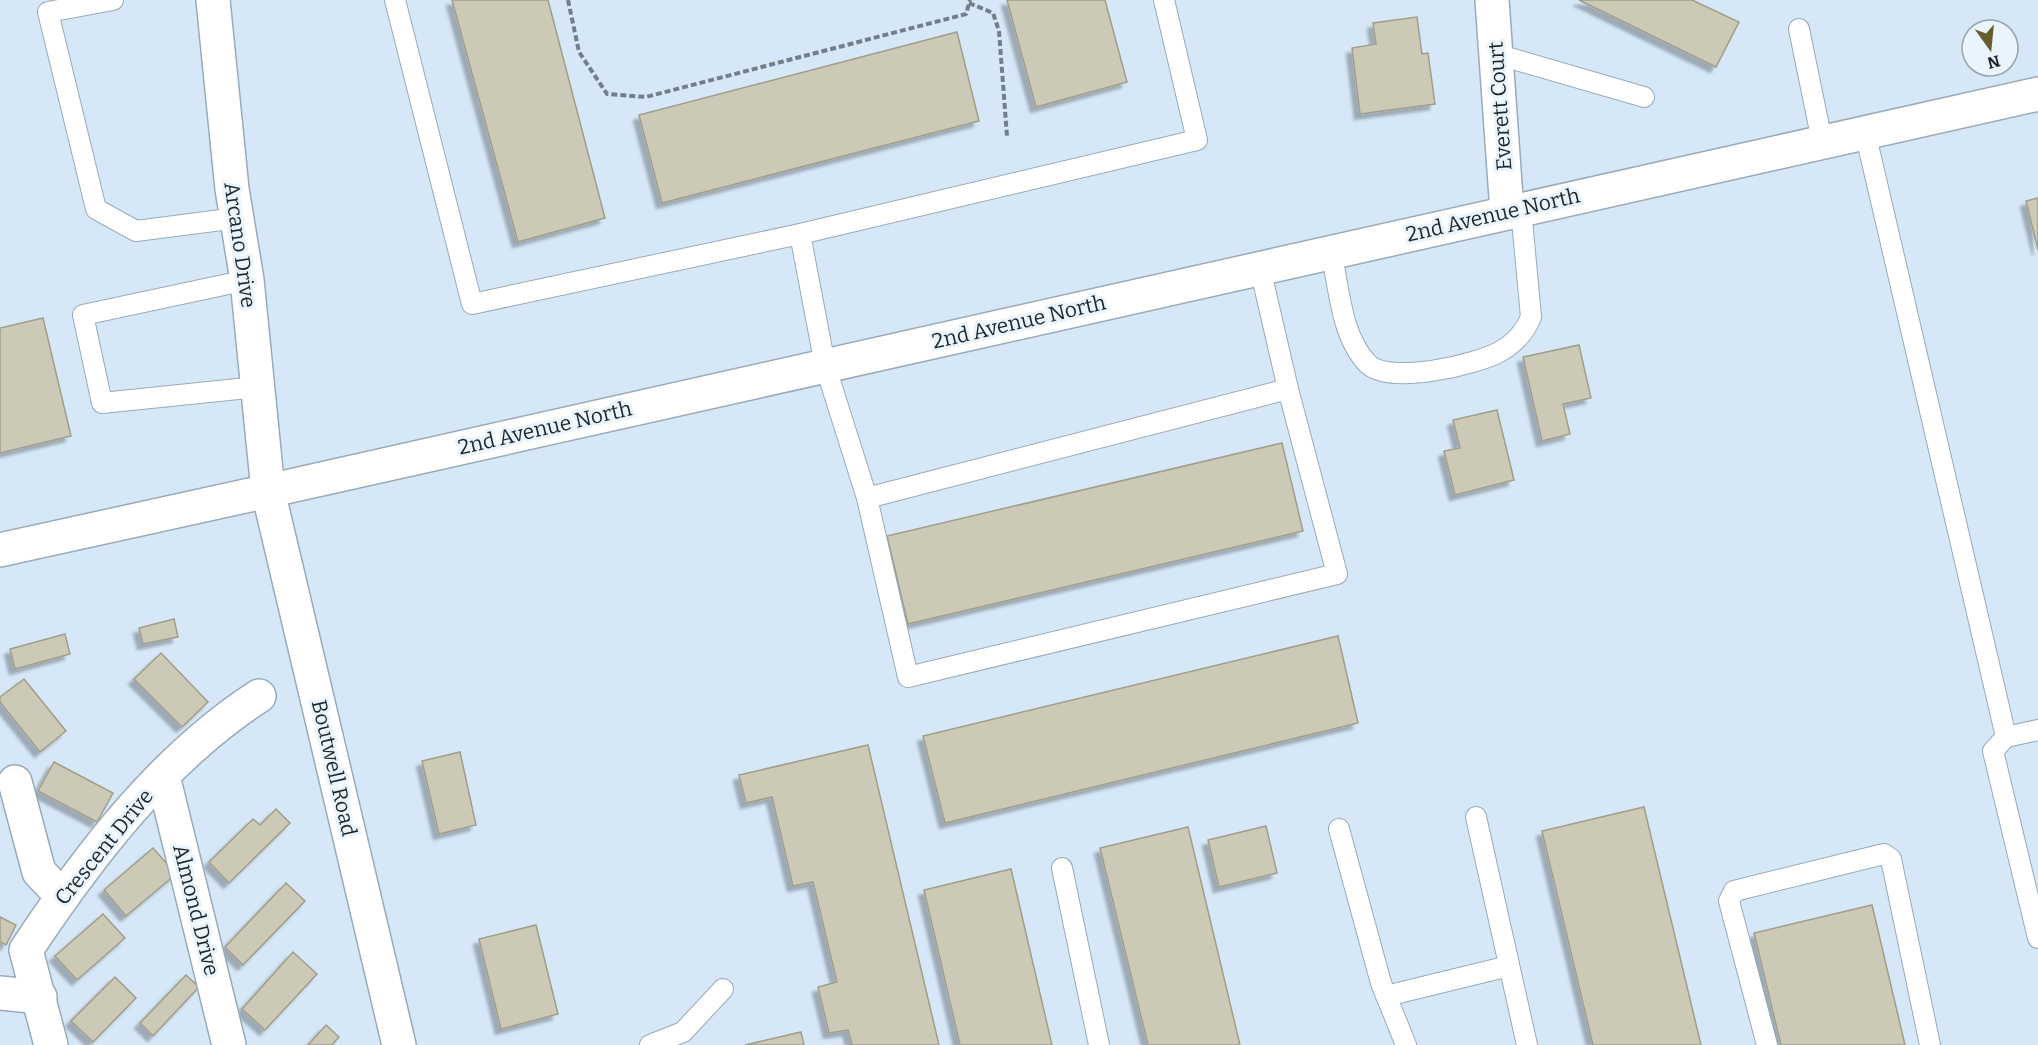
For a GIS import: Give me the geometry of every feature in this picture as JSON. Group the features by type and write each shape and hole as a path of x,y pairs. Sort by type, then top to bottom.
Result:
{"street":[{"name":"Arcano Drive","path":"213,0 237,218 247,280 268,490"},
{"name":"Everett Court","path":"1492,0 1514,211"},
{"name":"2nd Avenue North","path":"0,550 2038,94"},
{"name":"Boutwell Road","path":"268,490 399,1045"},
{"name":"Crescent Drive","path":"51,1045 27,950 62,896 122,820 163,776 230,714 259,696"},
{"name":"Almond Drive","path":"163,776 229,1045"},
{"path":"15,782 39,872 62,896"},
{"path":"0,993 39,996"}],"lane":[{"path":"113,0 48,12 96,209 136,231 237,218"},
{"path":"395,0 472,304 800,234 1197,140 1164,0"},
{"path":"1799,29 1822,141"},
{"path":"1496,54 1644,97"},
{"path":"1865,132 2006,737"},
{"path":"1331,251 1356,349 1370,366 1399,375 1458,367 1500,351 1525,330 1531,317 1514,211"},
{"path":"800,234 825,365 867,498 908,677 1337,574 1288,389 1260,268"},
{"path":"247,280 83,315 102,403 257,387"},
{"path":"867,498 1288,389"},
{"path":"2038,730 2006,737 1993,751 2038,938"},
{"path":"1476,817 1527,1045"},
{"path":"1339,829 1386,996 1406,1045"},
{"path":"1767,1045 1729,901 1734,891 1884,854 1890,859 1930,1045"},
{"path":"1062,868 1099,1045"},
{"path":"1386,996 1509,966"},
{"path":"650,1045 683,1032 723,989"}],"path":[{"path":"568,0 579,52 607,94 646,97 966,14 970,1 993,13 999,31 1007,136"}],"building":[{"path":"452,0 548,0 605,218 518,242"},
{"path":"1007,0 1105,0 1127,82 1036,107"},
{"path":"1579,0 1692,0 1739,22 1716,67"},
{"path":"1417,17 1422,54 1428,53 1435,104 1360,114 1352,48 1376,44 1373,23"},
{"path":"957,32 979,121 662,203 639,115"},
{"path":"2038,198 2038,250 2026,201"},
{"path":"43,318 71,436 0,453 0,328"},
{"path":"1579,345 1591,398 1563,404 1570,434 1542,441 1523,357"},
{"path":"1497,410 1514,480 1455,495 1444,451 1460,448 1453,420"},
{"path":"1282,443 1303,531 908,624 887,536"},
{"path":"174,619 178,637 143,644 139,628"},
{"path":"65,634 70,654 15,669 10,649"},
{"path":"1338,636 1358,723 945,823 923,736"},
{"path":"161,653 208,702 182,727 134,679"},
{"path":"24,679 66,731 40,752 0,702 0,697"},
{"path":"868,745 939,1045 848,1045 852,1044 848,1030 829,1033 818,987 837,982 813,882 793,886 772,797 746,803 739,775"},
{"path":"460,752 476,825 439,834 422,761"},
{"path":"54,762 113,793 97,822 38,791"},
{"path":"1644,807 1701,1045 1593,1045 1542,831"},
{"path":"276,809 290,823 229,883 209,862 253,819 260,825"},
{"path":"1266,826 1277,873 1219,887 1208,840"},
{"path":"1188,827 1240,1045 1148,1045 1100,848"},
{"path":"153,848 176,874 126,916 104,890"},
{"path":"1011,869 1052,1045 960,1045 924,890"},
{"path":"286,883 305,901 243,965 225,947"},
{"path":"1872,905 1905,1045 1781,1045 1754,933"},
{"path":"103,914 125,938 77,980 55,956"},
{"path":"0,917 16,925 6,945 0,942"},
{"path":"536,925 558,1014 501,1029 479,939"},
{"path":"293,952 317,974 265,1030 242,1009"},
{"path":"186,975 199,987 153,1036 140,1023"},
{"path":"115,977 136,998 93,1042 71,1021"},
{"path":"326,1025 339,1037 332,1045 308,1045"},
{"path":"801,1032 804,1045 745,1045"}]}
